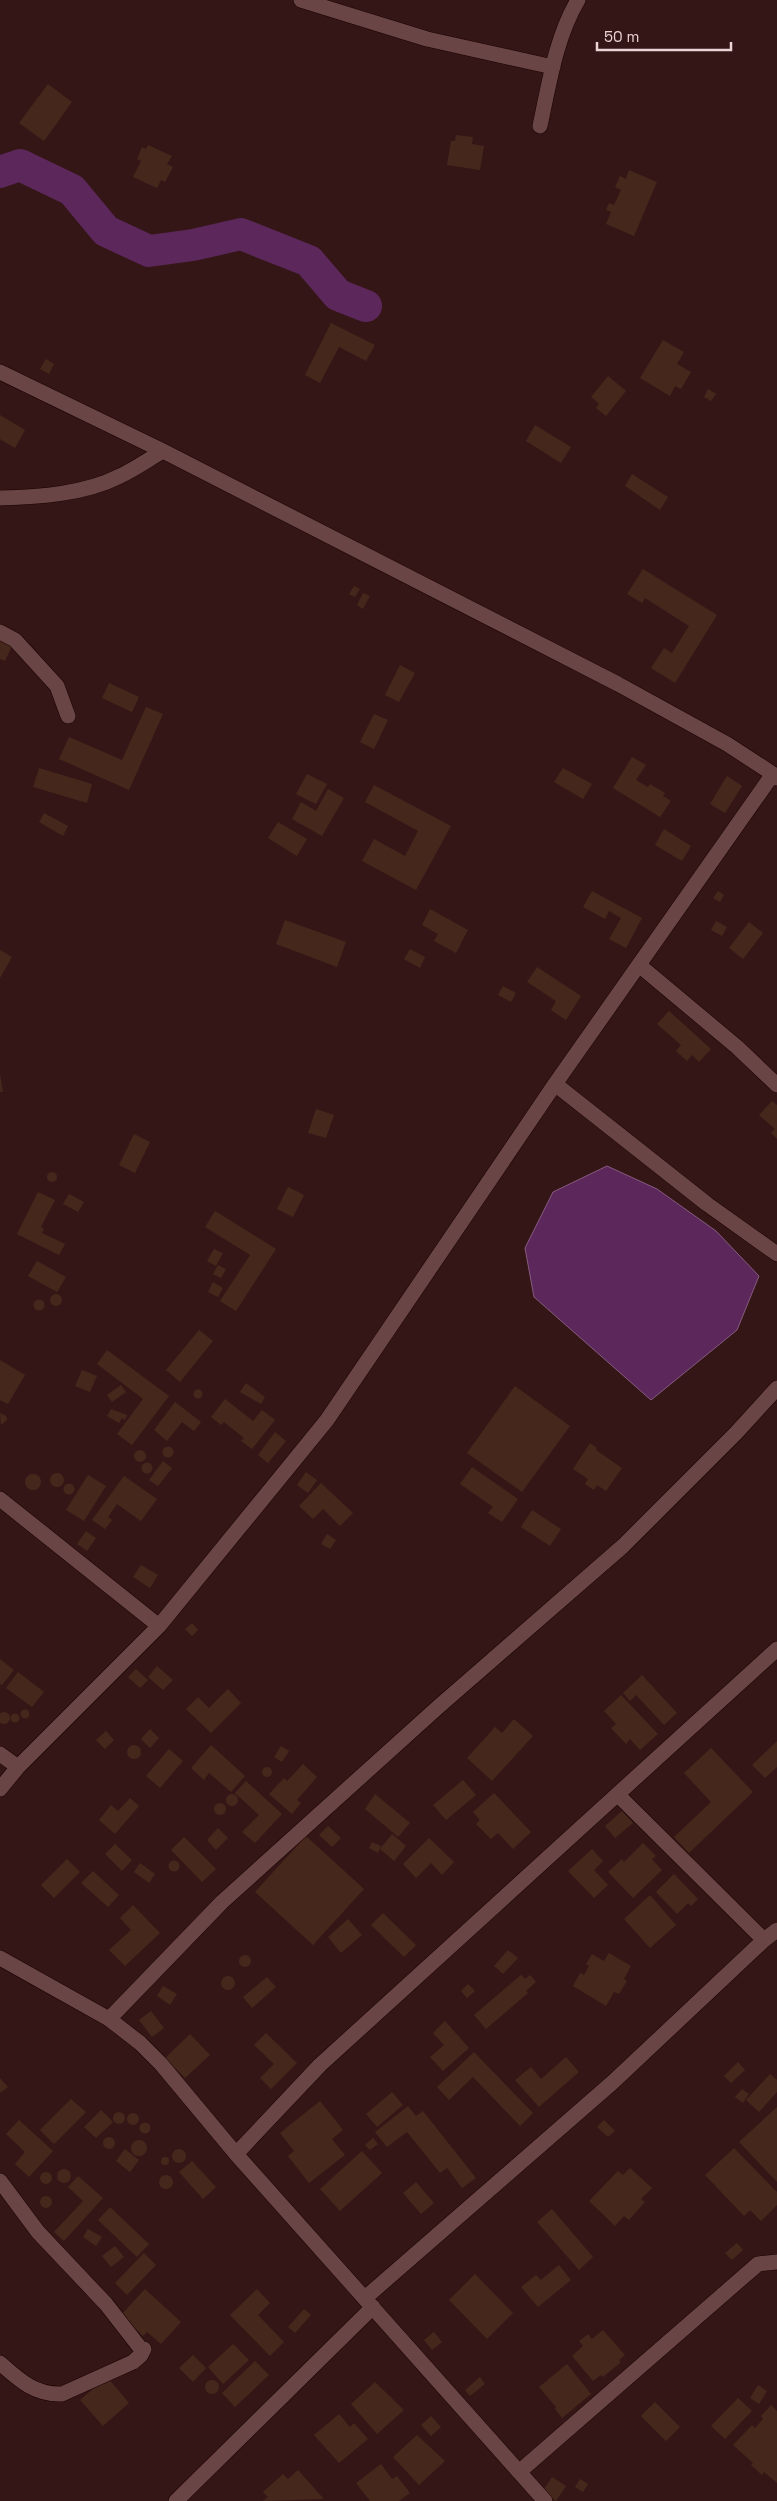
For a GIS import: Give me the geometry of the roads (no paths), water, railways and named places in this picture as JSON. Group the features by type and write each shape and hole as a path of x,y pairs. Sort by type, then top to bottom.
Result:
{"street":[{"path":"301,0 427,39 553,67"},
{"path":"540,126 553,67 571,11 578,0"},
{"path":"0,372 163,450 618,684 727,744 775,776 556,1084 327,1420 159,1626 18,1767 0,1788"},
{"path":"0,498 59,493 97,485 120,477 163,450"},
{"path":"0,632 15,640 57,686 68,716"},
{"path":"639,965 737,1047 777,1085"},
{"path":"556,1084 707,1204 777,1254"},
{"path":"109,2019 222,1902 436,1708 623,1546 736,1433 777,1388"},
{"path":"0,1499 159,1626"},
{"path":"236,2154 320,2065 777,1649"},
{"path":"0,1754 18,1767"},
{"path":"618,1794 764,1940"},
{"path":"176,2501 369,2303 613,2082 764,1940 777,1930"},
{"path":"0,1958 109,2019 140,2043 236,2154 545,2501"},
{"path":"0,2181 38,2232 106,2304 141,2349 144,2349 141,2355 133,2362 62,2394 50,2395 35,2390 22,2383 0,2363"},
{"path":"519,2472 758,2264 777,2262"}],"waterway":[{"path":"0,172 20,165 72,190 106,231 149,251 193,245 241,234 309,261 338,295 366,306"}]}
